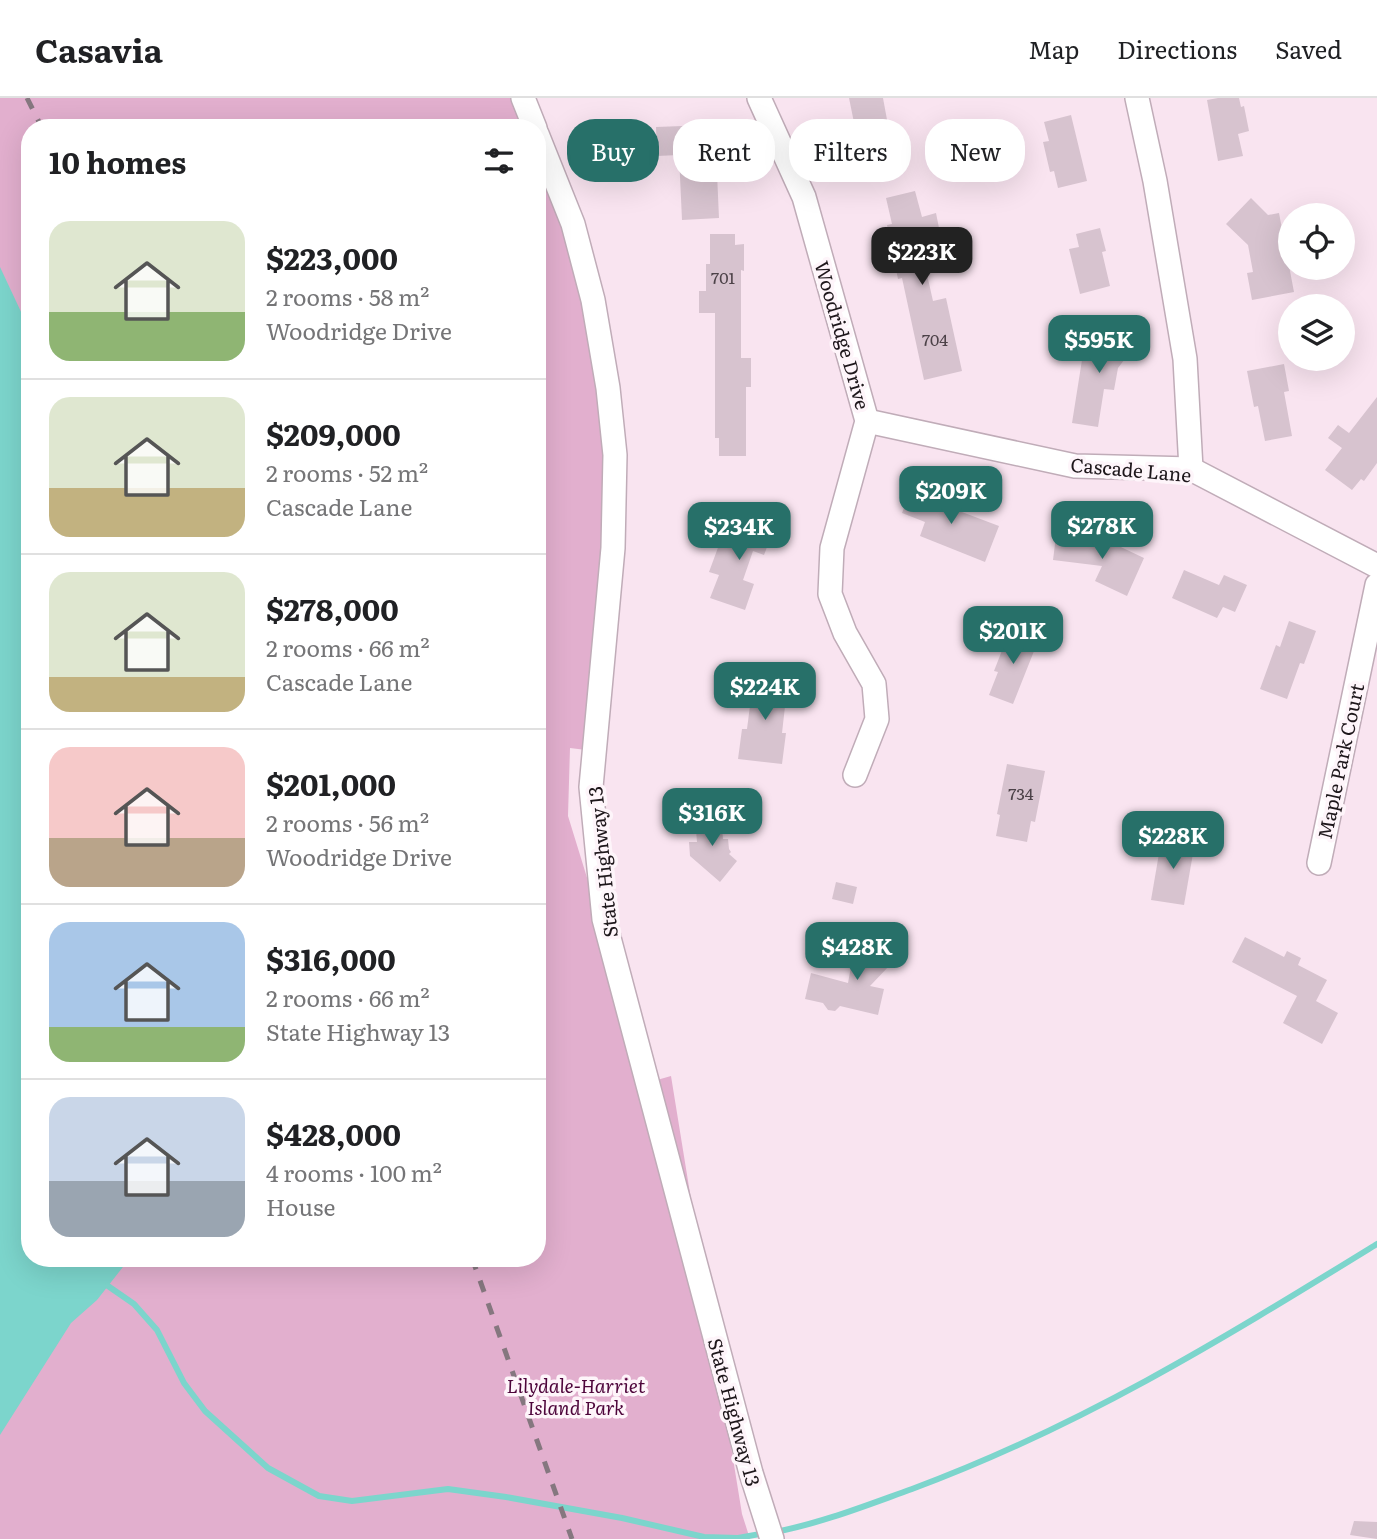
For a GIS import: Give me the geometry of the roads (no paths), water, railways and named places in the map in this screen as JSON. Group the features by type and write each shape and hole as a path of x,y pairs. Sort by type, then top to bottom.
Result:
{"street":[{"path":"523,98 531,119"},
{"name":"Woodridge Drive","path":"759,98 804,197 867,421 832,548 830,594 845,633 874,684 877,719 855,775"},
{"path":"1137,98 1155,181 1185,359 1191,470"},
{"name":"State Highway 13","path":"546,156 573,224 593,300 608,388 615,456 613,548 591,787 604,919 751,1473 772,1539"},
{"name":"Cascade Lane","path":"867,421 1074,466 1191,470 1377,566"},
{"name":"Maple Park Court","path":"1319,863 1369,661 1377,585"}],"waterway":[{"path":"775,1532 827,1519 912,1489 1035,1437 1151,1378 1377,1244"},
{"path":"108,1286 134,1304 157,1330 184,1383 205,1411 268,1468 319,1496 352,1501 448,1489 622,1518 704,1537 738,1538 765,1533"}],"railway":[{"path":"27,98 38,119"},
{"path":"475,1267 572,1539"}],"park label":[{"name":"Lilydale-Harriet Island Park","path":"576,1396"}]}
